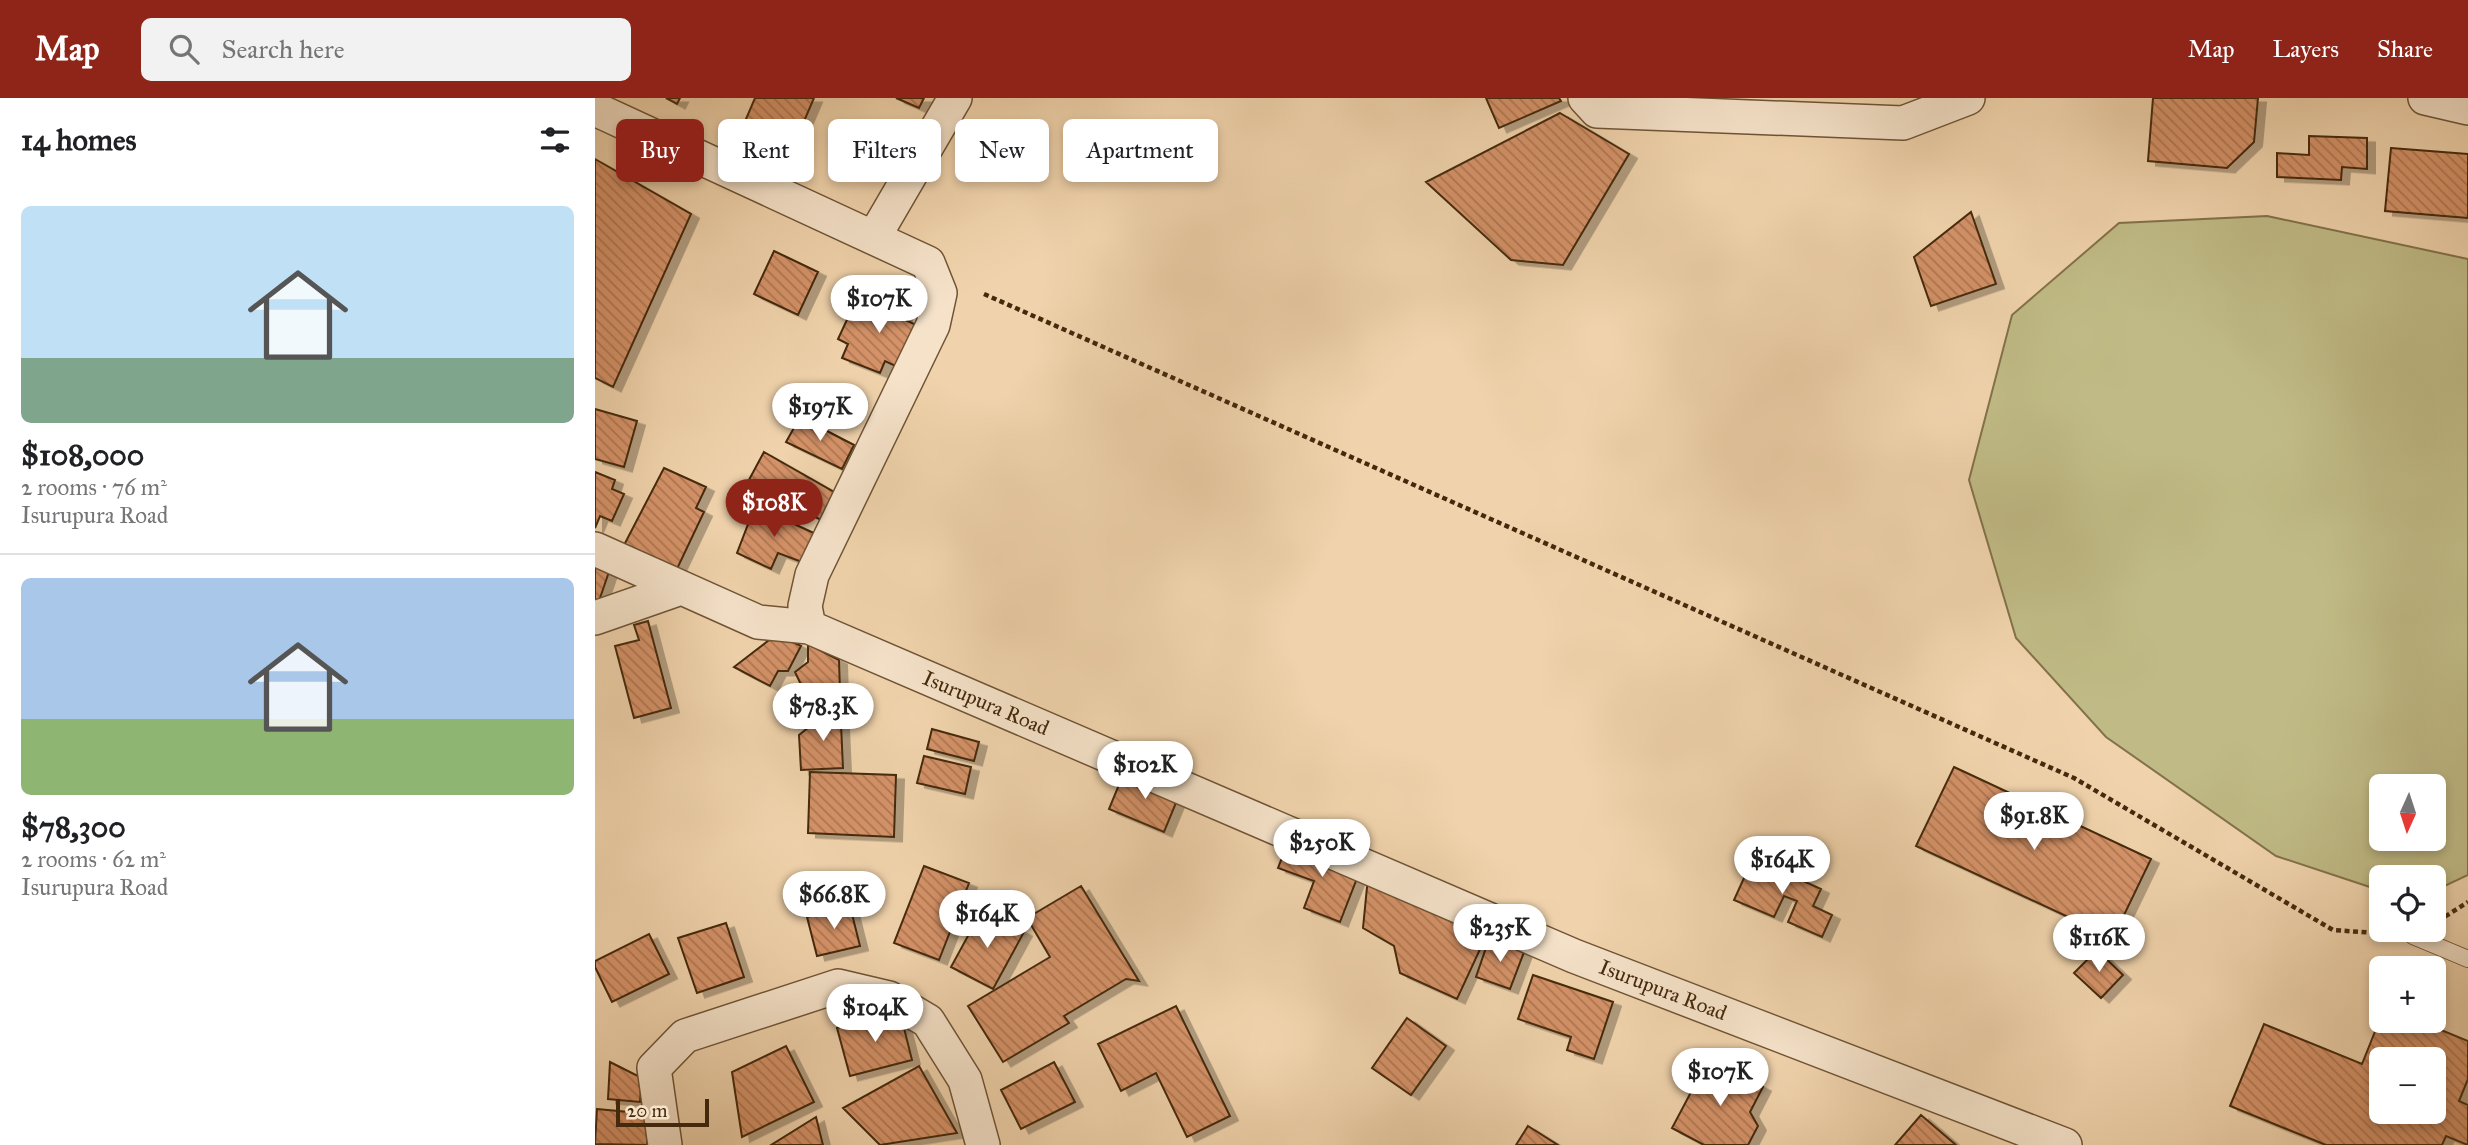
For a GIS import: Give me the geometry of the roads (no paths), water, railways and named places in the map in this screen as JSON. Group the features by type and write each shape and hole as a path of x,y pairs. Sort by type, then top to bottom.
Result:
{"street":[{"path":"874,237 955,98"},
{"path":"1585,98 1597,111 1903,123 1968,98"},
{"path":"2425,98 2468,108"},
{"path":"595,108 928,263 940,293 933,325 812,575 805,606 809,627"},
{"name":"Isurupura Road","path":"595,549 758,622 809,627 1574,956 2063,1145"},
{"path":"595,618 681,588"},
{"path":"665,1145 654,1068 685,1036 838,986 889,998 928,1021 965,1080 983,1145"}],"lane":[{"path":"2427,942 2468,959"}]}
